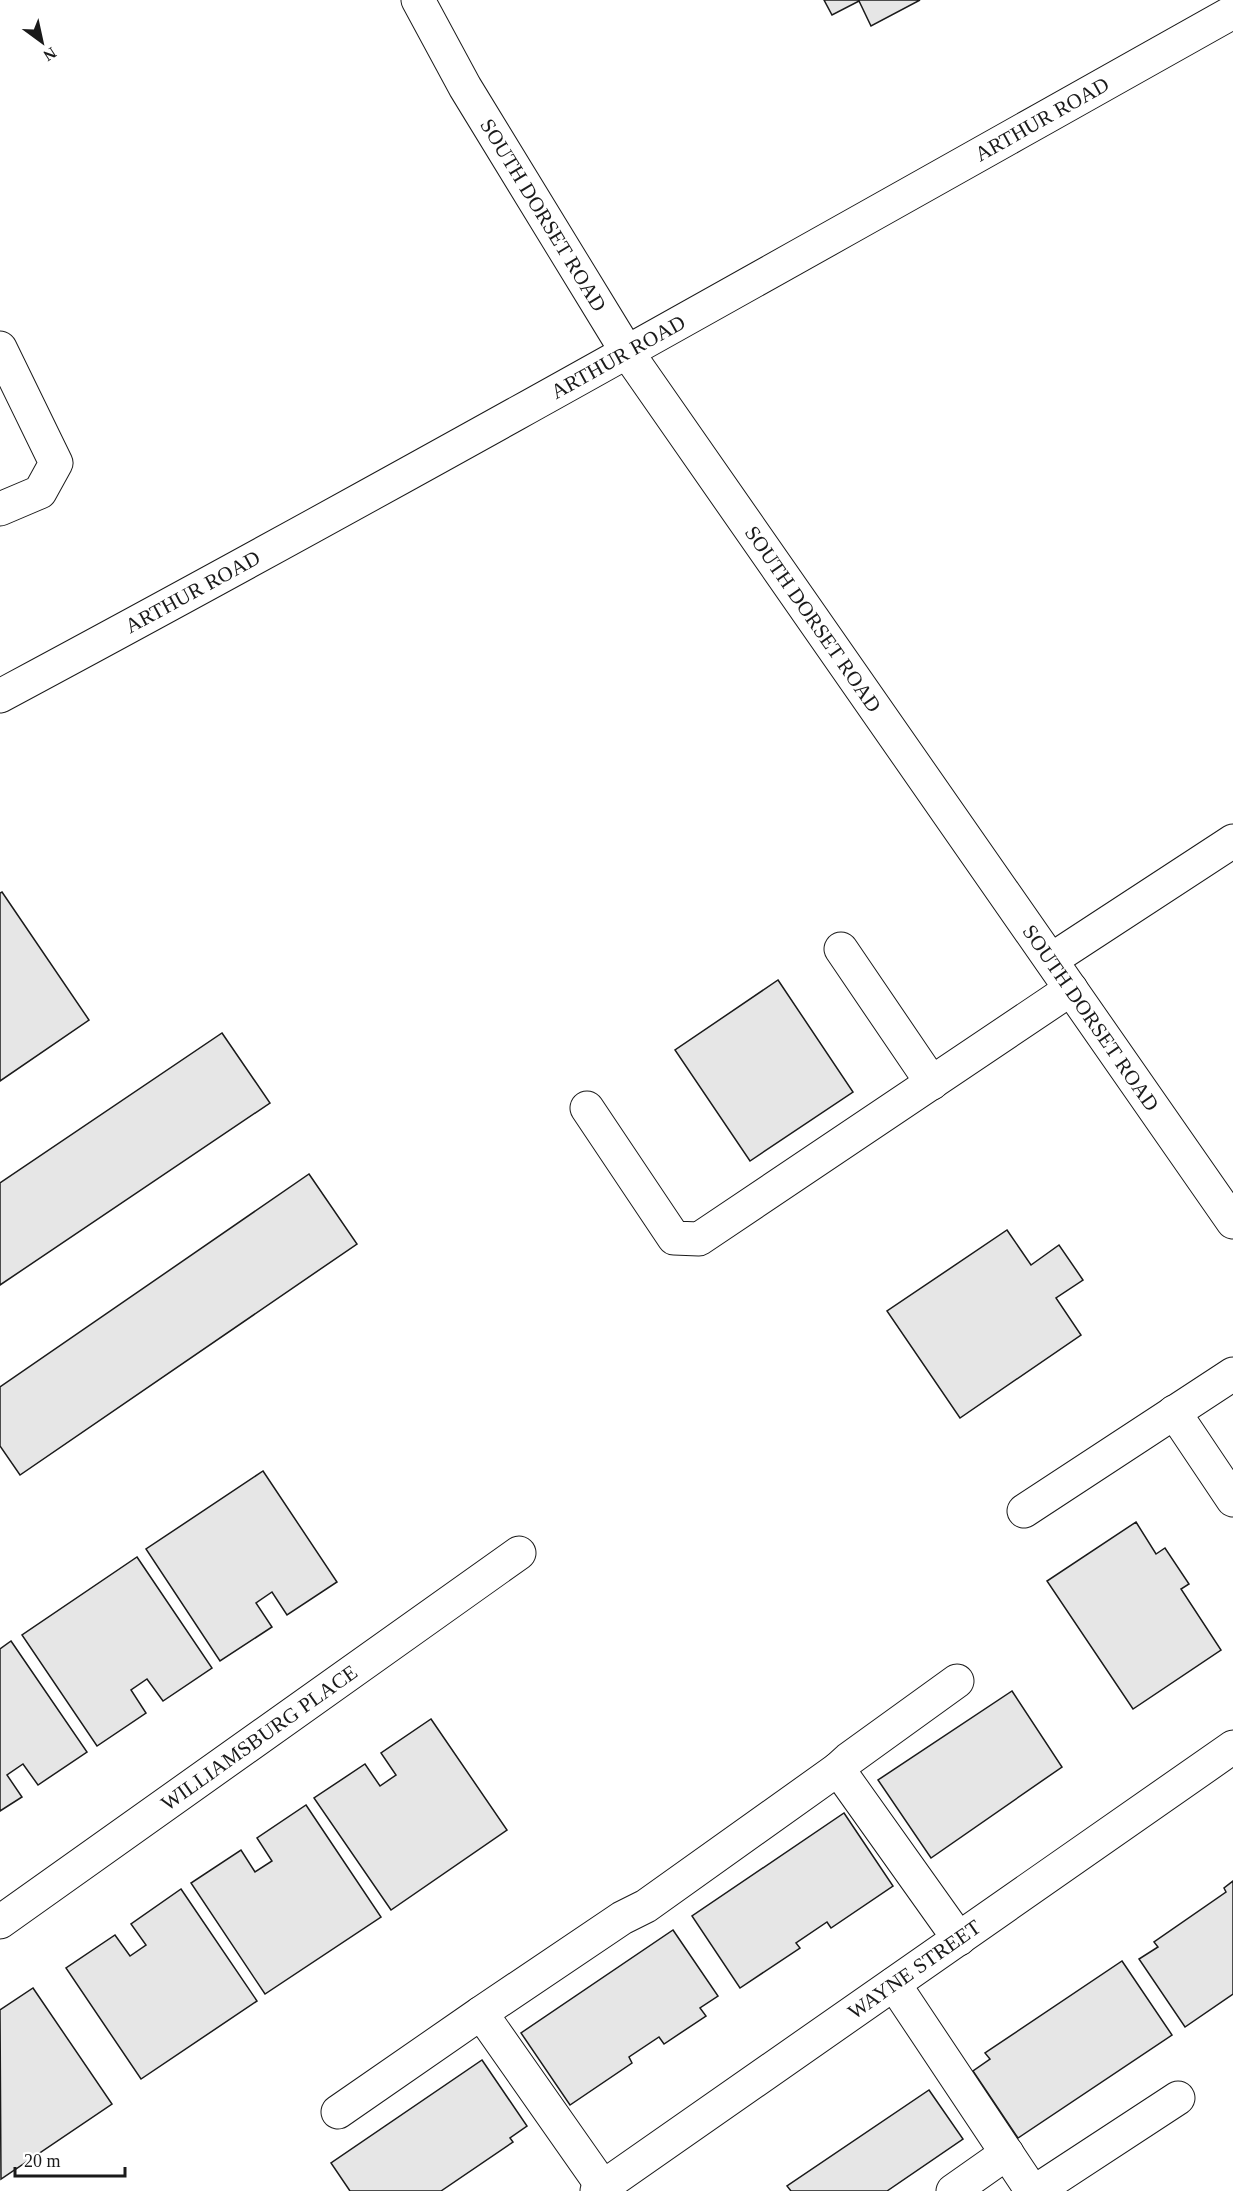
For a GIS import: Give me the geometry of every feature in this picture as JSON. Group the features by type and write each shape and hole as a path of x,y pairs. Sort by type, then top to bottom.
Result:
{"street":[{"name":"SOUTH DORSET ROAD","path":"418,0 465,87 627,351 1233,1222"},
{"name":"ARTHUR ROAD","path":"0,696 168,606 1233,12"},
{"path":"0,348 7,380 56,463 40,492 0,509"},
{"path":"1051,960 1233,841"},
{"path":"841,949 932,1083"},
{"path":"587,1108 674,1238 699,1239 1071,988"},
{"path":"1024,1511 1233,1374"},
{"path":"1174,1412 1233,1500"},
{"name":"WILLIAMSBURG PLACE","path":"0,1922 519,1553"},
{"path":"338,2112 622,1918 646,1906 957,1681"},
{"name":"WAYNE STREET","path":"600,2189 1233,1747"},
{"path":"838,1769 959,1939"},
{"path":"894,1984 1034,2191 1178,2098"},
{"path":"481,2013 600,2189"},
{"path":"953,2191 1007,2153"}],"building":[{"path":"824,0 920,0 871,26 859,1 832,15"},
{"path":"2,892 89,1020 0,1081 0,893"},
{"path":"778,980 853,1092 750,1161 675,1050"},
{"path":"222,1033 270,1103 0,1285 0,1183"},
{"path":"309,1174 357,1244 20,1475 0,1446 0,1387"},
{"path":"1007,1230 1031,1265 1059,1245 1083,1280 1056,1298 1081,1335 960,1418 887,1311"},
{"path":"263,1471 337,1582 287,1615 272,1592 256,1603 272,1627 220,1661 146,1549"},
{"path":"1136,1522 1156,1554 1165,1548 1189,1584 1181,1589 1221,1650 1133,1709 1047,1581"},
{"path":"137,1557 212,1668 163,1701 147,1679 131,1690 146,1713 97,1746 22,1635"},
{"path":"11,1641 87,1752 38,1785 23,1764 7,1775 22,1797 0,1811 0,1649"},
{"path":"1012,1691 1062,1767 931,1858 878,1780"},
{"path":"431,1719 507,1830 391,1910 314,1798 365,1764 380,1786 396,1775 381,1753"},
{"path":"306,1805 381,1917 265,1994 191,1883 241,1850 255,1872 272,1861 257,1838"},
{"path":"844,1813 893,1886 831,1928 827,1922 796,1943 800,1948 740,1988 692,1916"},
{"path":"1233,1881 1233,1994 1185,2027 1139,1959 1158,1947 1154,1942 1226,1892 1224,1888"},
{"path":"181,1889 257,2001 141,2079 66,1968 115,1935 130,1956 146,1945 131,1924"},
{"path":"673,1930 718,1996 700,2008 706,2016 664,2044 659,2037 629,2057 632,2063 570,2105 521,2033"},
{"path":"1122,1961 1172,2035 1018,2138 973,2071 990,2059 985,2053"},
{"path":"33,1988 112,2104 1,2179 0,2010"},
{"path":"482,2060 527,2126 510,2138 513,2142 441,2191 350,2191 331,2163"},
{"path":"929,2090 963,2139 887,2191 791,2191 787,2186"}]}
